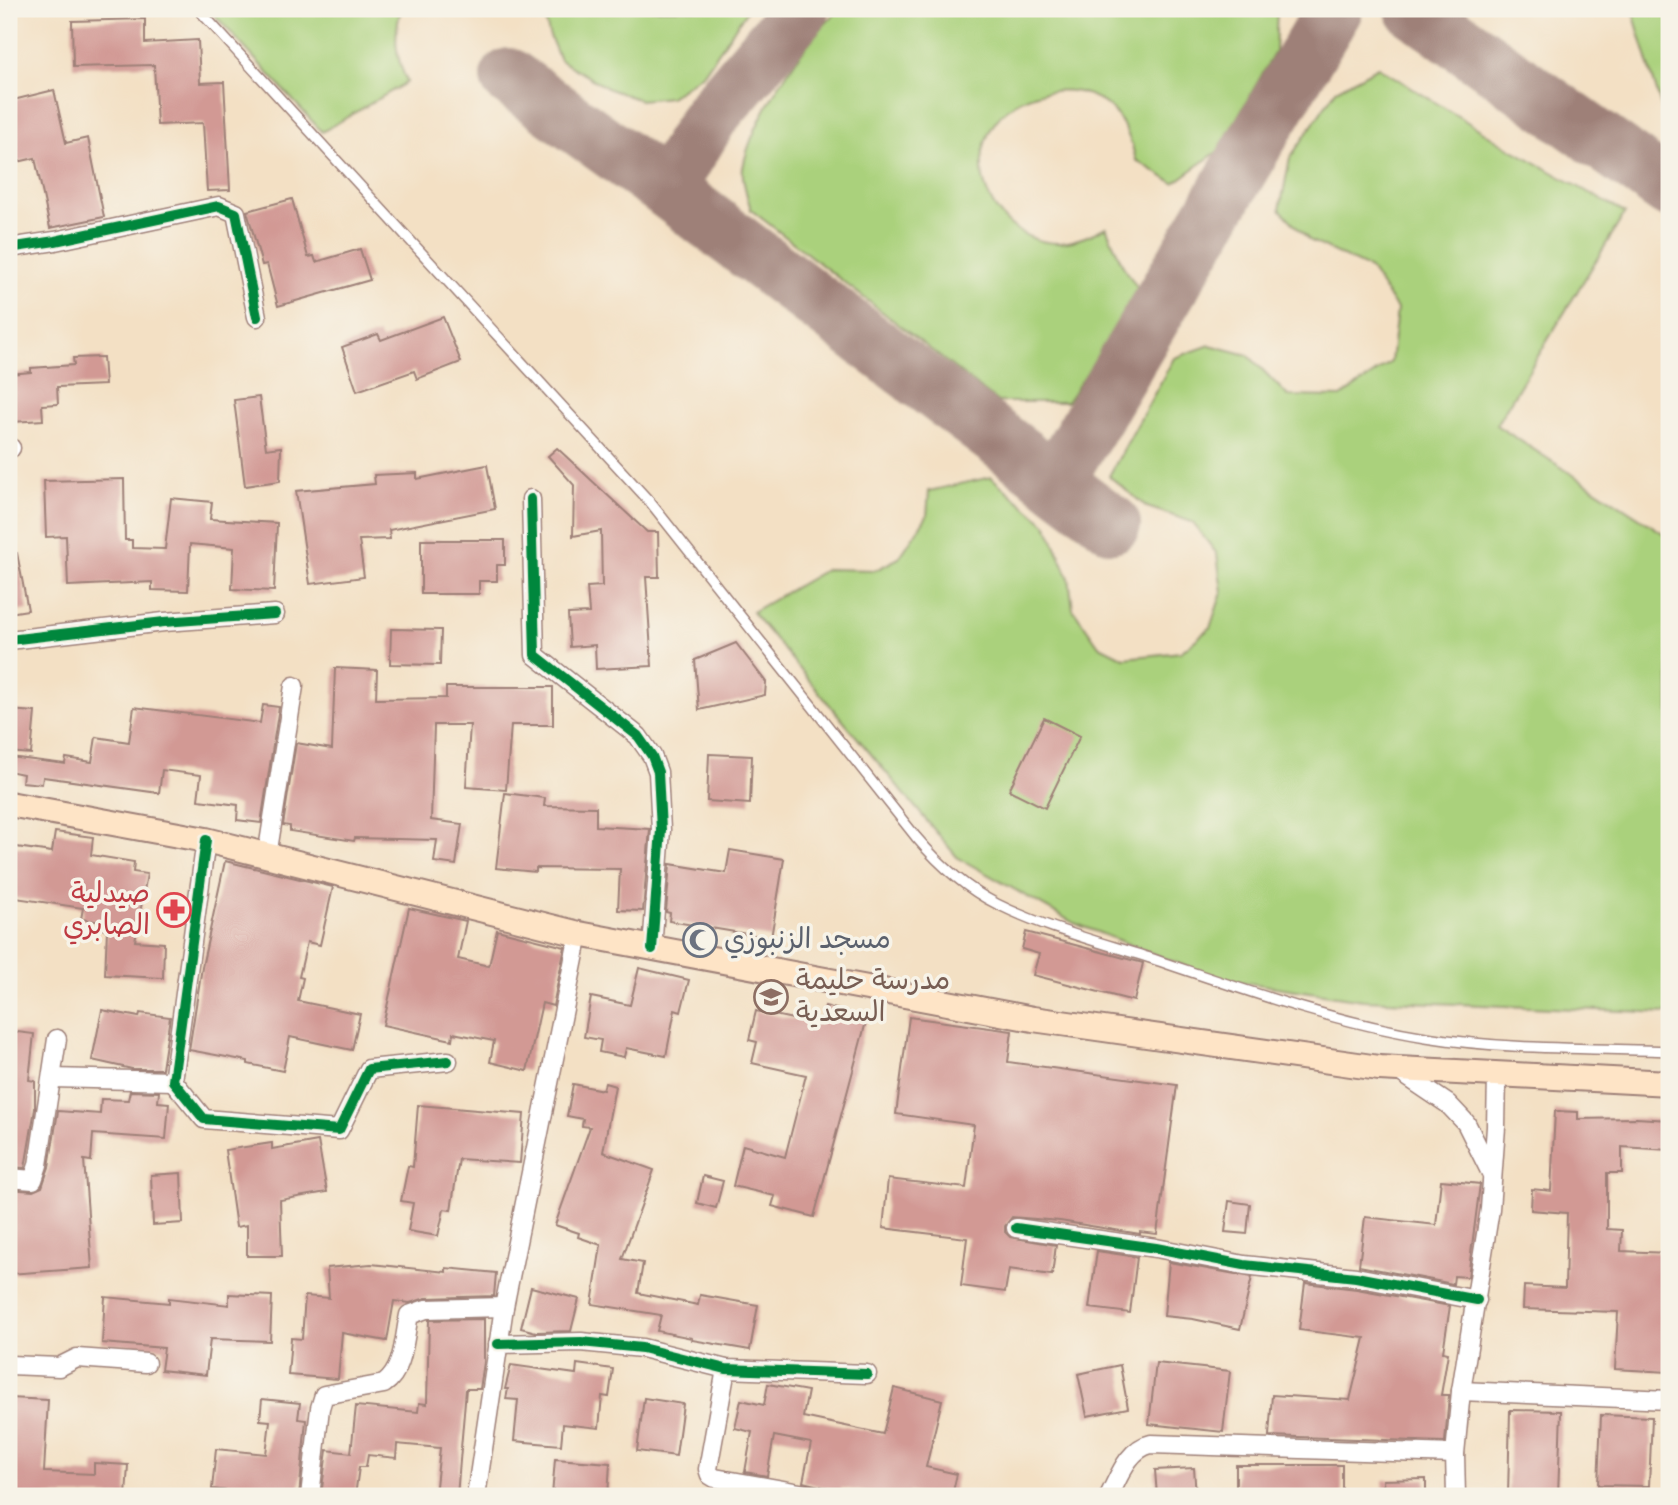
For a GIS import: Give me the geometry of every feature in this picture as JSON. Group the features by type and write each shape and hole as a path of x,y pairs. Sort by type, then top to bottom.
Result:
{"main road":[{"path":"9,804 206,841 579,934 1033,1019 1396,1069 1669,1083"}],"street":[{"path":"9,248 55,241 219,206 236,213 257,317"},
{"path":"531,499 534,655 638,736 652,756 658,772 661,830 652,949"},
{"path":"9,640 164,622 275,614"},
{"path":"267,856 294,686"},
{"path":"206,841 173,1081 204,1119 339,1130 369,1069 448,1061"},
{"path":"476,1496 504,1307 579,934"},
{"path":"9,1178 33,1180 38,1165 57,1039"},
{"path":"1396,1069 1448,1104 1466,1123 1493,1178"},
{"path":"1456,1496 1455,1454 1461,1391 1477,1300 1493,1178 1497,1075"},
{"path":"52,1078 173,1081"},
{"path":"1016,1228 1156,1248 1244,1265 1356,1277 1477,1300"},
{"path":"310,1496 320,1408 324,1395 384,1384 391,1379 397,1371 409,1315 426,1309 504,1307"},
{"path":"498,1344 582,1342 642,1348 726,1368 867,1374"},
{"path":"9,1365 59,1367 77,1358 146,1363"},
{"path":"726,1368 708,1469 710,1475 817,1496"},
{"path":"1461,1391 1669,1400"},
{"path":"1109,1496 1135,1452 1142,1446 1151,1444 1455,1454"}],"lane":[{"path":"198,9 650,502 916,837 949,872 971,889 995,903 1033,919 1280,1001 1378,1029 1479,1043 1669,1051"}],"green space":[{"path":"209,9 401,9 396,46 407,82 322,132"},
{"path":"543,9 748,9 704,73 670,97 640,100 609,89 560,60 549,34"},
{"path":"840,9 1277,11 1275,52 1218,151 1174,183 1136,160 1124,126 1110,108 1101,101 1078,92 1044,92 1028,97 1002,114 992,127 985,142 983,176 994,206 1004,218 1016,229 1045,242 1073,241 1106,227 1123,266 1141,293 1067,402 998,402 751,210 743,168 757,127 795,61"},
{"path":"1632,9 1669,9 1669,113 1662,109"},
{"path":"1378,67 1508,147 1625,213 1496,425 1669,537 1669,1013 1363,1000 1215,978 1074,923 957,857 752,612 827,569 876,570 899,558 927,516 929,491 991,477 1047,525 1069,578 1073,609 1098,645 1124,658 1181,652 1210,628 1222,592 1217,554 1192,522 1147,507 1109,476 1174,358 1210,345 1248,355 1288,396 1341,397 1391,362 1397,309 1370,269 1309,240 1280,209 1290,158 1336,90"}],"building":[{"path":"145,19 145,43 198,40 200,83 224,82 230,190 207,191 203,123 157,125 154,65 73,67 72,21"},
{"path":"54,90 66,143 88,138 104,217 50,228 35,158 9,164 9,101"},
{"path":"292,199 308,257 314,256 316,262 360,249 370,280 278,306 267,264 262,265 247,211"},
{"path":"443,317 461,362 417,379 414,371 357,391 342,347 378,334 381,340"},
{"path":"103,357 105,385 57,387 58,404 42,405 43,420 12,422 9,374 31,372 31,368 74,365 73,358"},
{"path":"259,397 266,449 281,447 280,481 245,486 234,400"},
{"path":"557,448 647,532 658,532 659,577 646,577 652,666 596,669 595,645 570,647 568,614 589,613 587,587 602,586 601,531 573,536 574,485 548,456"},
{"path":"487,465 495,509 389,530 390,539 359,540 364,577 310,584 296,491 375,484 374,475 417,473 417,479"},
{"path":"124,479 125,540 132,540 132,548 165,549 171,498 212,502 210,519 277,523 274,591 232,589 234,548 190,544 188,591 152,590 152,582 68,586 66,536 46,537 44,481"},
{"path":"421,540 505,540 505,565 497,565 497,581 479,581 479,594 421,594"},
{"path":"17,553 28,610 9,613 9,554"},
{"path":"391,629 441,630 440,665 390,664"},
{"path":"736,643 766,682 765,695 699,710 695,660"},
{"path":"335,668 377,670 376,699 446,698 446,687 553,687 553,725 511,725 506,790 466,787 470,725 434,725 431,820 462,824 456,865 434,862 437,840 355,838 354,841 290,831 290,826 283,825 296,743 332,749"},
{"path":"263,705 279,707 261,823 237,820 238,805 198,800 201,775 162,770 159,793 43,777 42,784 22,782 23,774 9,771 9,757 65,764 66,758 92,762 96,737 129,742 134,707 260,723"},
{"path":"9,710 35,712 31,754 9,752"},
{"path":"1044,718 1080,736 1045,808 1009,790"},
{"path":"709,754 752,756 750,804 707,801"},
{"path":"505,793 545,798 544,806 596,807 596,826 650,829 643,911 618,910 620,869 536,868 536,872 496,868"},
{"path":"55,832 93,837 91,855 134,862 133,872 147,874 135,941 164,943 163,978 105,975 107,930 102,929 103,922 81,919 83,908 9,897 9,846 52,852"},
{"path":"730,850 784,859 771,938 669,921 670,913 666,912 670,864 726,873"},
{"path":"225,861 333,887 320,945 307,942 299,977 303,978 298,1001 360,1014 352,1050 290,1037 283,1071 248,1064 248,1061 189,1050 202,967"},
{"path":"409,908 466,921 458,959 489,966 497,930 565,947 553,1006 542,1003 527,1071 490,1062 494,1041 453,1033 452,1040 383,1025"},
{"path":"1026,932 1143,963 1134,1001 1033,975 1039,954 1022,949"},
{"path":"639,968 689,980 681,1012 675,1010 666,1056 626,1048 624,1057 599,1052 601,1040 584,1037 591,997 630,1005"},
{"path":"825,1006 867,1018 814,1217 772,1206 775,1196 733,1186 743,1145 785,1157 806,1075 752,1063 757,1042 749,1040 756,1011 820,1025"},
{"path":"102,1010 139,1017 140,1013 170,1017 162,1069 132,1069 92,1060"},
{"path":"909,1017 1012,1031 1008,1062 1177,1085 1157,1234 1012,1217 1005,1226 1005,1232 1010,1237 1056,1245 1052,1275 1009,1269 1005,1292 961,1286 967,1238 883,1228 888,1179 966,1188 974,1125 896,1114"},
{"path":"9,1031 34,1034 29,1080 35,1081 35,1109 25,1168 9,1167"},
{"path":"605,1083 615,1086 603,1152 654,1170 622,1259 643,1263 638,1293 698,1305 700,1295 758,1305 750,1350 657,1331 661,1315 592,1304 601,1245 578,1237 579,1233 555,1225 590,1127 582,1126 583,1119 567,1116 573,1084 603,1090"},
{"path":"130,1091 159,1092 158,1102 169,1103 166,1139 93,1134 91,1161 84,1160 92,1268 9,1274 9,1189 33,1191 42,1187 49,1167 58,1111 100,1114 101,1099 128,1100"},
{"path":"418,1105 524,1114 520,1163 459,1159 451,1210 444,1209 438,1236 408,1231 413,1203 401,1201 408,1166 413,1167"},
{"path":"1555,1111 1578,1112 1578,1119 1669,1120 1669,1150 1622,1147 1622,1173 1607,1173 1607,1229 1622,1230 1621,1251 1669,1253 1669,1372 1615,1369 1618,1312 1523,1309 1524,1286 1565,1288 1567,1213 1531,1210 1532,1189 1551,1191"},
{"path":"318,1141 327,1192 280,1200 282,1256 247,1256 247,1225 236,1227 225,1150 272,1143 272,1149"},
{"path":"181,1173 183,1223 153,1225 151,1175"},
{"path":"703,1176 723,1181 716,1208 697,1203"},
{"path":"1441,1180 1480,1184 1468,1277 1454,1276 1453,1284 1359,1266 1365,1217 1436,1225"},
{"path":"1229,1201 1250,1204 1247,1234 1225,1232"},
{"path":"1097,1251 1137,1257 1130,1313 1089,1308"},
{"path":"1169,1262 1252,1277 1240,1329 1164,1316"},
{"path":"371,1264 446,1272 446,1268 496,1273 494,1296 426,1298 410,1303 394,1301 387,1341 342,1333 338,1379 288,1375 291,1338 302,1339 305,1296 329,1298 327,1268"},
{"path":"1305,1283 1357,1289 1450,1306 1443,1352 1448,1353 1441,1395 1449,1395 1445,1442 1269,1436 1272,1395 1350,1400 1365,1338 1299,1330"},
{"path":"531,1287 579,1299 571,1331 536,1332 521,1328"},
{"path":"229,1294 272,1296 270,1341 210,1339 206,1375 161,1370 164,1348 102,1343 105,1297 169,1303 169,1298 229,1305"},
{"path":"484,1319 484,1362 480,1389 466,1389 457,1496 435,1496 440,1448 397,1444 396,1458 368,1455 366,1467 359,1467 355,1496 321,1496 327,1450 351,1453 356,1406 418,1412 419,1403 427,1404 429,1320"},
{"path":"1156,1363 1230,1371 1223,1432 1149,1424"},
{"path":"577,1364 613,1369 609,1397 602,1396 599,1428 563,1424 561,1445 514,1441 518,1400 506,1399 508,1389 505,1389 511,1365 576,1374"},
{"path":"1120,1365 1128,1408 1087,1416 1078,1374"},
{"path":"768,1384 808,1391 803,1417 883,1434 894,1388 942,1400 926,1467 957,1474 952,1496 909,1492 908,1496 887,1496 841,1488 840,1491 803,1482 811,1443 774,1436 767,1476 745,1472 752,1432 735,1428 741,1400 764,1405"},
{"path":"9,1398 48,1400 44,1472 94,1474 94,1463 128,1465 126,1496 10,1496 12,1463 9,1463"},
{"path":"644,1398 683,1404 676,1456 637,1451"},
{"path":"262,1399 300,1403 298,1419 306,1420 299,1496 271,1496 212,1489 216,1449 266,1454 270,1421 260,1420"},
{"path":"1510,1410 1561,1411 1558,1496 1508,1496"},
{"path":"1601,1415 1652,1417 1649,1486 1598,1485"},
{"path":"555,1459 610,1463 608,1496 552,1496"},
{"path":"1236,1465 1342,1465 1342,1496 1236,1496"},
{"path":"1194,1468 1196,1496 1157,1496 1155,1470"},
{"path":"1426,1479 1426,1496 1384,1496 1383,1480"}],"taxiway":[{"path":"666,189 711,115 801,9"},
{"path":"1055,482 1334,9"},
{"path":"1414,9 1669,189"},
{"path":"509,77 666,189 1112,524"}],"cycle path":[{"path":"9,248 55,241 219,206 236,213 257,317"},
{"path":"531,499 535,655 638,736 652,756 658,772 661,830 652,949"},
{"path":"9,640 164,622 275,614"},
{"path":"206,840 173,1081 204,1119 339,1130 369,1069 448,1061"},
{"path":"1016,1228 1156,1248 1244,1265 1356,1277 1477,1300"},
{"path":"498,1344 581,1342 642,1348 726,1369 867,1374"}],"place":[{"name":"صيدلية الصابري","path":"174,910"},
{"name":"مسجد الزنبوزي","path":"700,940"},
{"name":"مدرسة حليمة السعدية","path":"771,997"}]}
